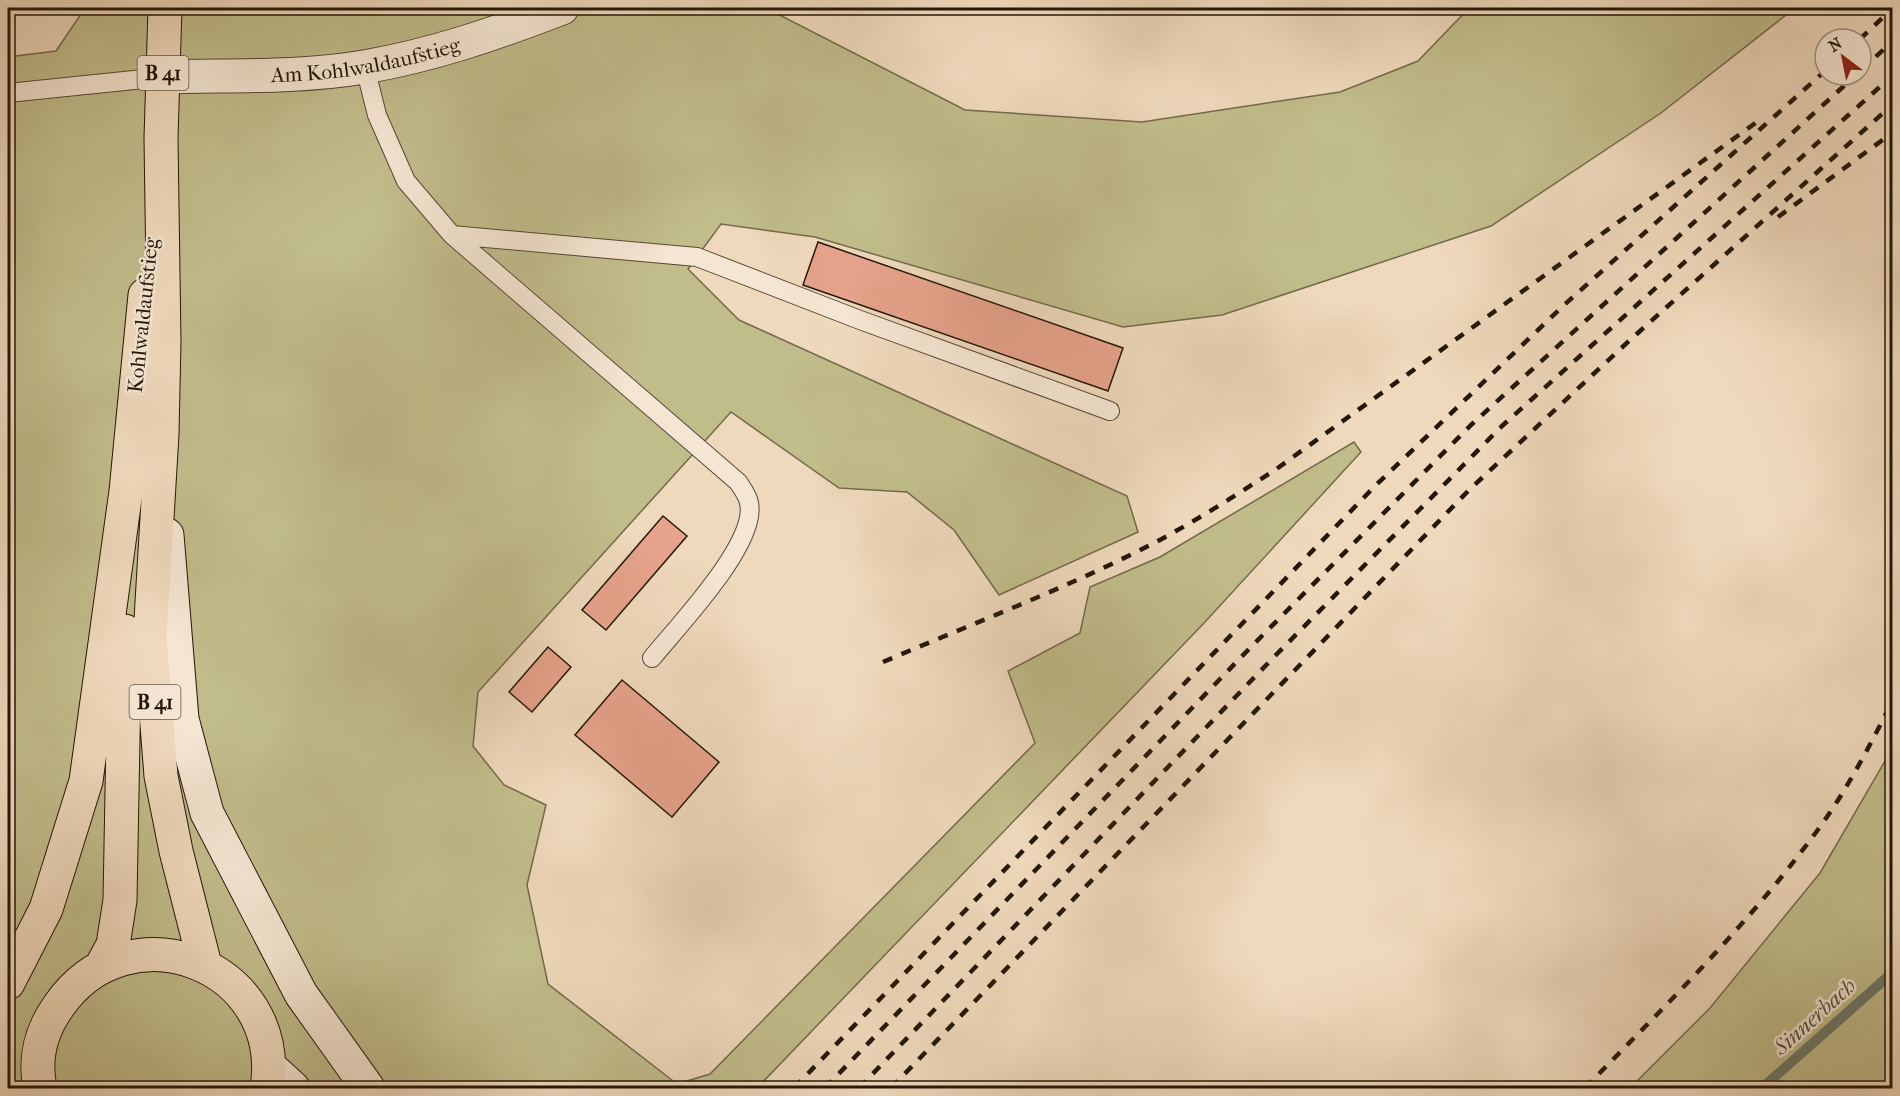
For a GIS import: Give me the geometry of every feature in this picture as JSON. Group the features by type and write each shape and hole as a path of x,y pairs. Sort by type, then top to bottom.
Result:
{"main road":[{"name":"Kohlwaldaufstieg","path":"126,491 160,138 165,8"},
{"name":"Am Kohlwaldaufstieg","path":"163,77 328,71 365,67 480,40 562,8"},
{"name":"Kohlwaldaufstieg","path":"160,138 164,342 162,434"},
{"name":"B 41","path":"162,434 150,636 161,776 176,851 205,965"},
{"name":"B 41","path":"162,434 171,603 182,720 207,813 301,994 368,1089"},
{"name":"B 41","path":"101,967 112,945 120,900 126,491"},
{"name":"B 41","path":"8,983 46,909 86,781 126,491"},
{"name":"B 41","path":"34,1084 39,1047 49,1020 68,992 101,967 140,955 177,956 205,965 233,984 254,1010 267,1042 276,1081"}],"lane":[{"path":"365,67 377,115 406,181 452,235 738,482 750,503 746,531 722,573 652,658"},
{"path":"8,93 163,77"},
{"path":"452,235 697,257 860,320 1110,411"}],"shaded area":[{"path":"85,8 766,8 965,110 1142,122 1340,92 1418,61 1469,8 1795,8 1661,113 1491,226 1222,315 1123,327 815,237 721,224 688,269 739,320 1127,496 1138,532 999,595 954,530 907,492 839,488 731,412 478,692 473,746 504,785 546,805 527,885 548,984 677,1084 710,1074 1035,743 1008,671 1080,633 1090,587 1160,557 1354,442 1361,452 1205,622 757,1088 8,1088 8,57 56,51"},
{"path":"1892,749 1892,1088 1630,1088 1710,1008 1820,873"}],"building":[{"path":"818,242 1123,348 1108,391 803,285"},
{"path":"663,516 687,536 606,630 582,610"},
{"path":"548,647 571,667 532,712 509,692"},
{"path":"622,680 719,762 672,817 575,735"}],"waterway":[{"name":"Sinnerbach","path":"1762,1088 1892,973"}],"railway":[{"path":"1873,27 1892,9"},
{"path":"1873,59 1892,42"},
{"path":"859,1088 1271,660 1502,426 1892,76"},
{"path":"794,1088 1375,486 1563,306 1813,82"},
{"path":"825,1088 1249,649 1471,425 1843,87"},
{"path":"891,1088 1469,490 1630,340 1892,105"},
{"path":"883,662 1088,575 1154,543 1216,508 1275,470 1761,119"},
{"path":"1778,217 1892,133"},
{"path":"1585,1088 1704,966 1788,869 1846,787 1892,702"}]}
